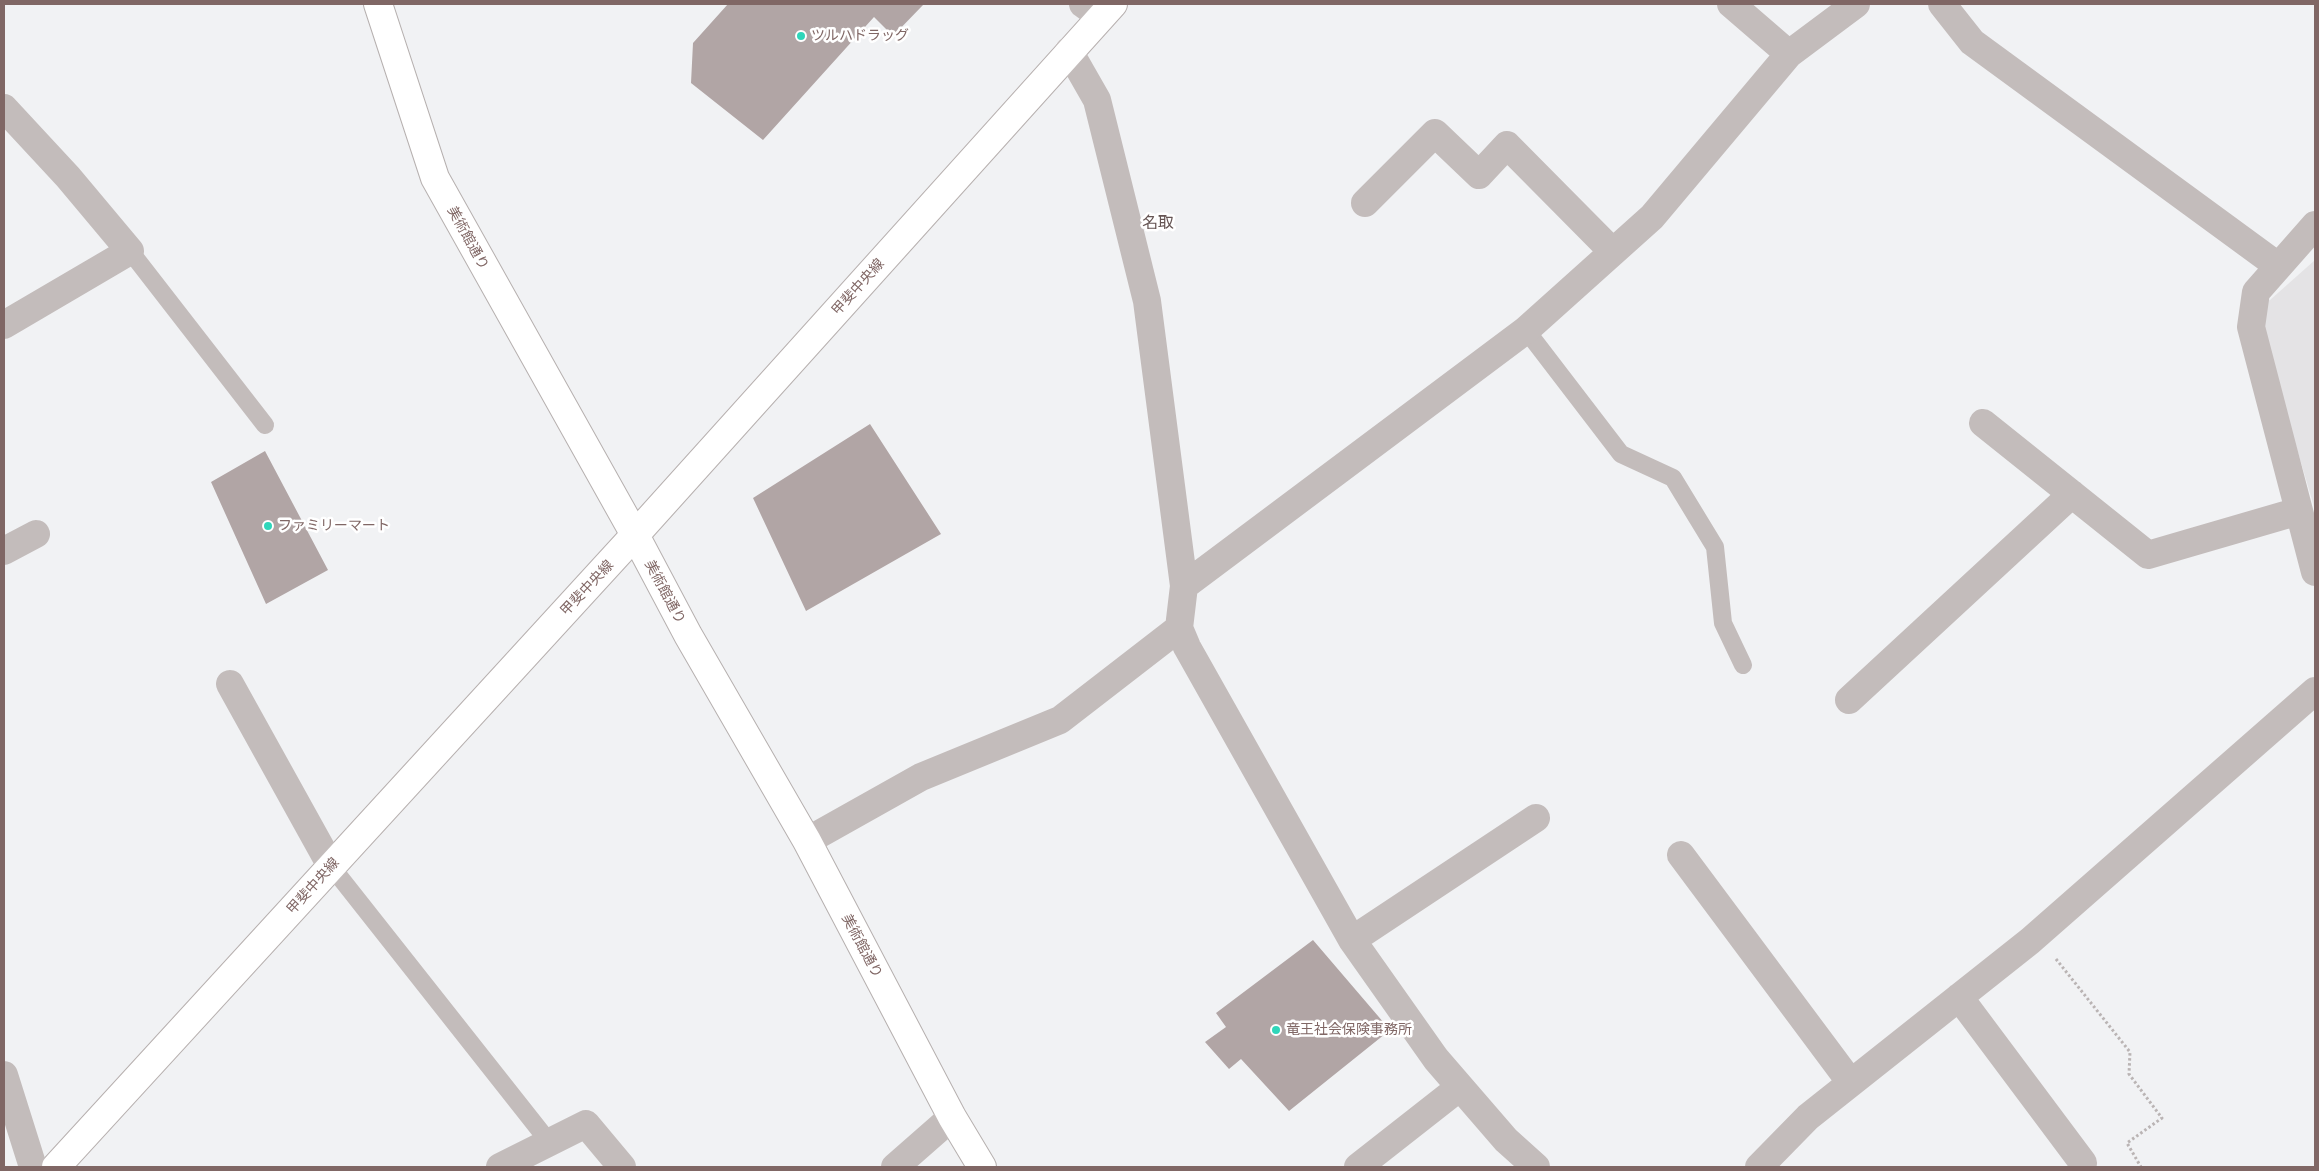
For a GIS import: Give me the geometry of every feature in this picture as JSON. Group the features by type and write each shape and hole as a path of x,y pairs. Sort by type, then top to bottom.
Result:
{"main road":[{"name":"美術館通り","path":"378,4 435,178 635,535 688,635 808,842 952,1117 982,1167"},
{"name":"甲斐中央線","path":"56,1167 635,535 1069,51 1099,8"}],"street":[{"path":"1731,4 1790,54"},
{"path":"1184,586 1526,330 1652,217 1790,54 1856,4"},
{"path":"1942,4 1972,42 2278,266"},
{"path":"1069,51 1096,100 1147,301 1184,586 1179,628 1187,647 1352,940 1436,1059 1506,1140 1536,1167"},
{"path":"4,108 68,177 130,250 4,325"},
{"path":"1365,202 1435,133 1479,175 1507,145 1613,252"},
{"path":"2315,225 2256,292 2251,327 2315,572"},
{"path":"1983,423 2148,555 2299,511"},
{"path":"1849,700 2072,494"},
{"path":"4,552 36,534"},
{"path":"808,842 920,777 1060,720 1179,628"},
{"path":"230,684 331,866"},
{"path":"1759,1167 1808,1117 2037,935 2315,691"},
{"path":"1352,940 1536,818"},
{"path":"1681,855 1851,1083"},
{"path":"1959,997 2082,1164"},
{"path":"4,1074 33,1167"},
{"path":"1358,1167 1460,1087"},
{"path":"895,1167 952,1117"},
{"path":"500,1167 586,1124 622,1167"}],"lane":[{"path":"130,250 266,425"},
{"path":"1526,330 1621,454 1674,478 1715,547 1723,623 1743,665"},
{"path":"331,866 549,1142"}],"path":[{"path":"2037,935 2130,1052 2129,1074 2162,1118 2128,1143 2141,1167"}],"shaded area":[{"path":"2315,260 2315,510 2254,304 2270,300"}],"building":[{"path":"728,4 924,4 893,36 874,17 763,140 691,83 693,43"},
{"path":"870,424 941,534 806,611 753,498"},
{"name":"ファミリーマート","path":"265,451 328,570 266,604 211,482"},
{"path":"1313,940 1390,1030 1289,1111 1241,1059 1229,1069 1205,1042 1226,1027 1216,1013"}],"place":[{"name":"ツルハドラッグ","path":"801,36"},
{"name":"ファミリーマート","path":"268,526"},
{"name":"竜王社会保険事務所","path":"1276,1030"}],"district":[{"name":"名取","path":"1158,223"}]}
